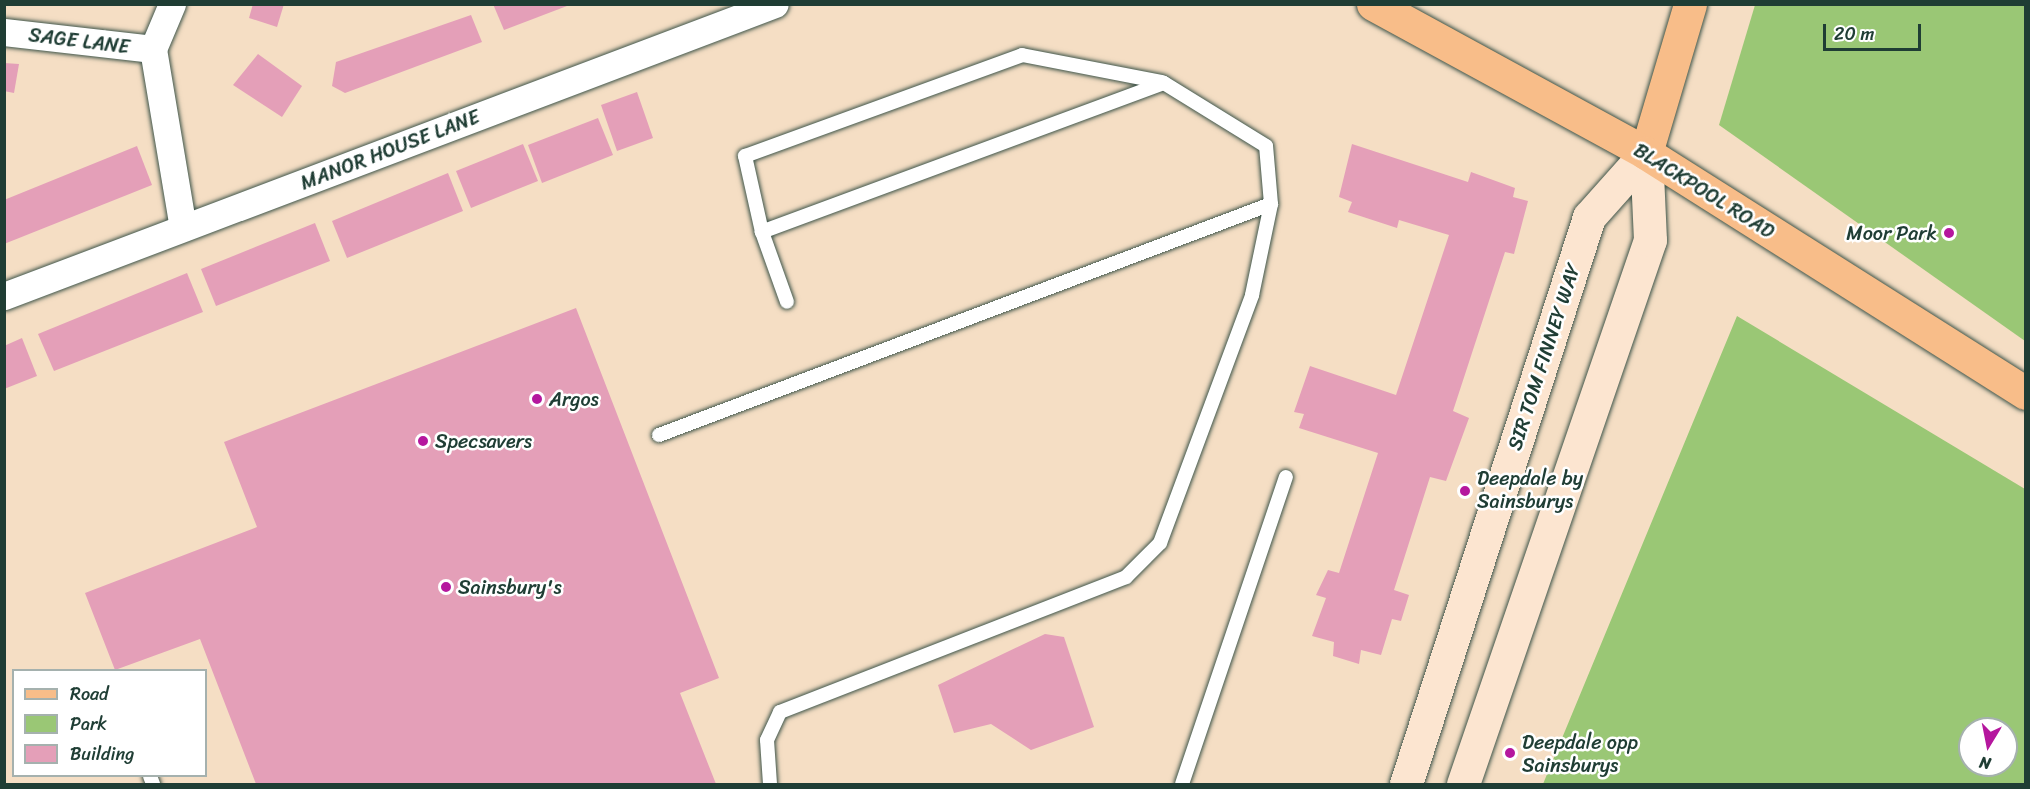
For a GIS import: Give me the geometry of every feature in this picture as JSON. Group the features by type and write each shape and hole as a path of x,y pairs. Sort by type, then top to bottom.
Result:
{"main road":[{"name":"BLACKPOOL ROAD","path":"1373,4 1646,153 2025,393"},
{"name":"SIR TOM FINNEY WAY","path":"1462,784 1650,240 1646,153 1690,4"},
{"name":"SIR TOM FINNEY WAY","path":"1407,784 1589,217 1646,153"}],"street":[{"path":"172,4 153,50 183,228"},
{"name":"MANOR HOUSE LANE","path":"4,296 775,4"},
{"name":"SAGE LANE","path":"4,32 153,50"}],"lane":[{"path":"770,784 767,740 780,712 1126,577 1160,543 1220,389 1252,295 1271,204 1266,146 1164,82 1022,55 745,156 762,232 787,302"},
{"path":"762,232 1164,82"},
{"path":"659,435 1271,204"},
{"path":"1182,784 1286,477"}],"green space":[{"name":"Moor Park","path":"1755,5 2025,5 2025,341 1719,125"},
{"path":"1737,316 2025,489 2025,784 1543,784"}],"building":[{"path":"253,4 284,4 277,27 249,18"},
{"path":"493,4 566,4 567,6 504,30"},
{"path":"471,15 482,42 345,93 332,86 336,62"},
{"path":"258,54 302,86 282,117 233,85"},
{"path":"4,63 19,64 14,93 4,91"},
{"path":"637,92 653,138 617,151 601,105"},
{"path":"598,118 613,155 542,183 528,145"},
{"path":"523,144 538,181 471,208 456,171"},
{"path":"1352,144 1468,182 1471,172 1515,188 1513,197 1528,201 1514,254 1505,252 1453,411 1469,418 1446,481 1430,477 1394,590 1409,595 1401,621 1392,619 1381,655 1361,650 1359,664 1333,656 1334,642 1312,636 1326,598 1316,595 1328,570 1339,573 1378,453 1299,428 1304,414 1294,412 1310,366 1396,395 1449,235 1399,220 1397,228 1348,212 1352,202 1339,197"},
{"path":"137,146 152,185 4,244 4,200"},
{"path":"448,173 463,211 347,258 332,221"},
{"path":"315,223 330,261 216,306 201,269"},
{"path":"187,273 203,312 54,371 38,334"},
{"path":"576,308 719,678 680,693 716,784 256,784 200,639 115,669 85,593 257,527 224,442"},
{"path":"22,338 37,376 4,389 4,346"},
{"path":"1045,634 1064,637 1094,727 1031,750 991,724 954,733 938,685"}],"place":[{"name":"Moor Park","path":"1949,233"},
{"name":"Argos","path":"537,399"},
{"name":"Specsavers","path":"423,441"},
{"name":"Deepdale by Sainsburys","path":"1465,491"},
{"name":"Sainsbury's","path":"446,587"},
{"name":"Deepdale opp Sainsburys","path":"1510,753"}]}
